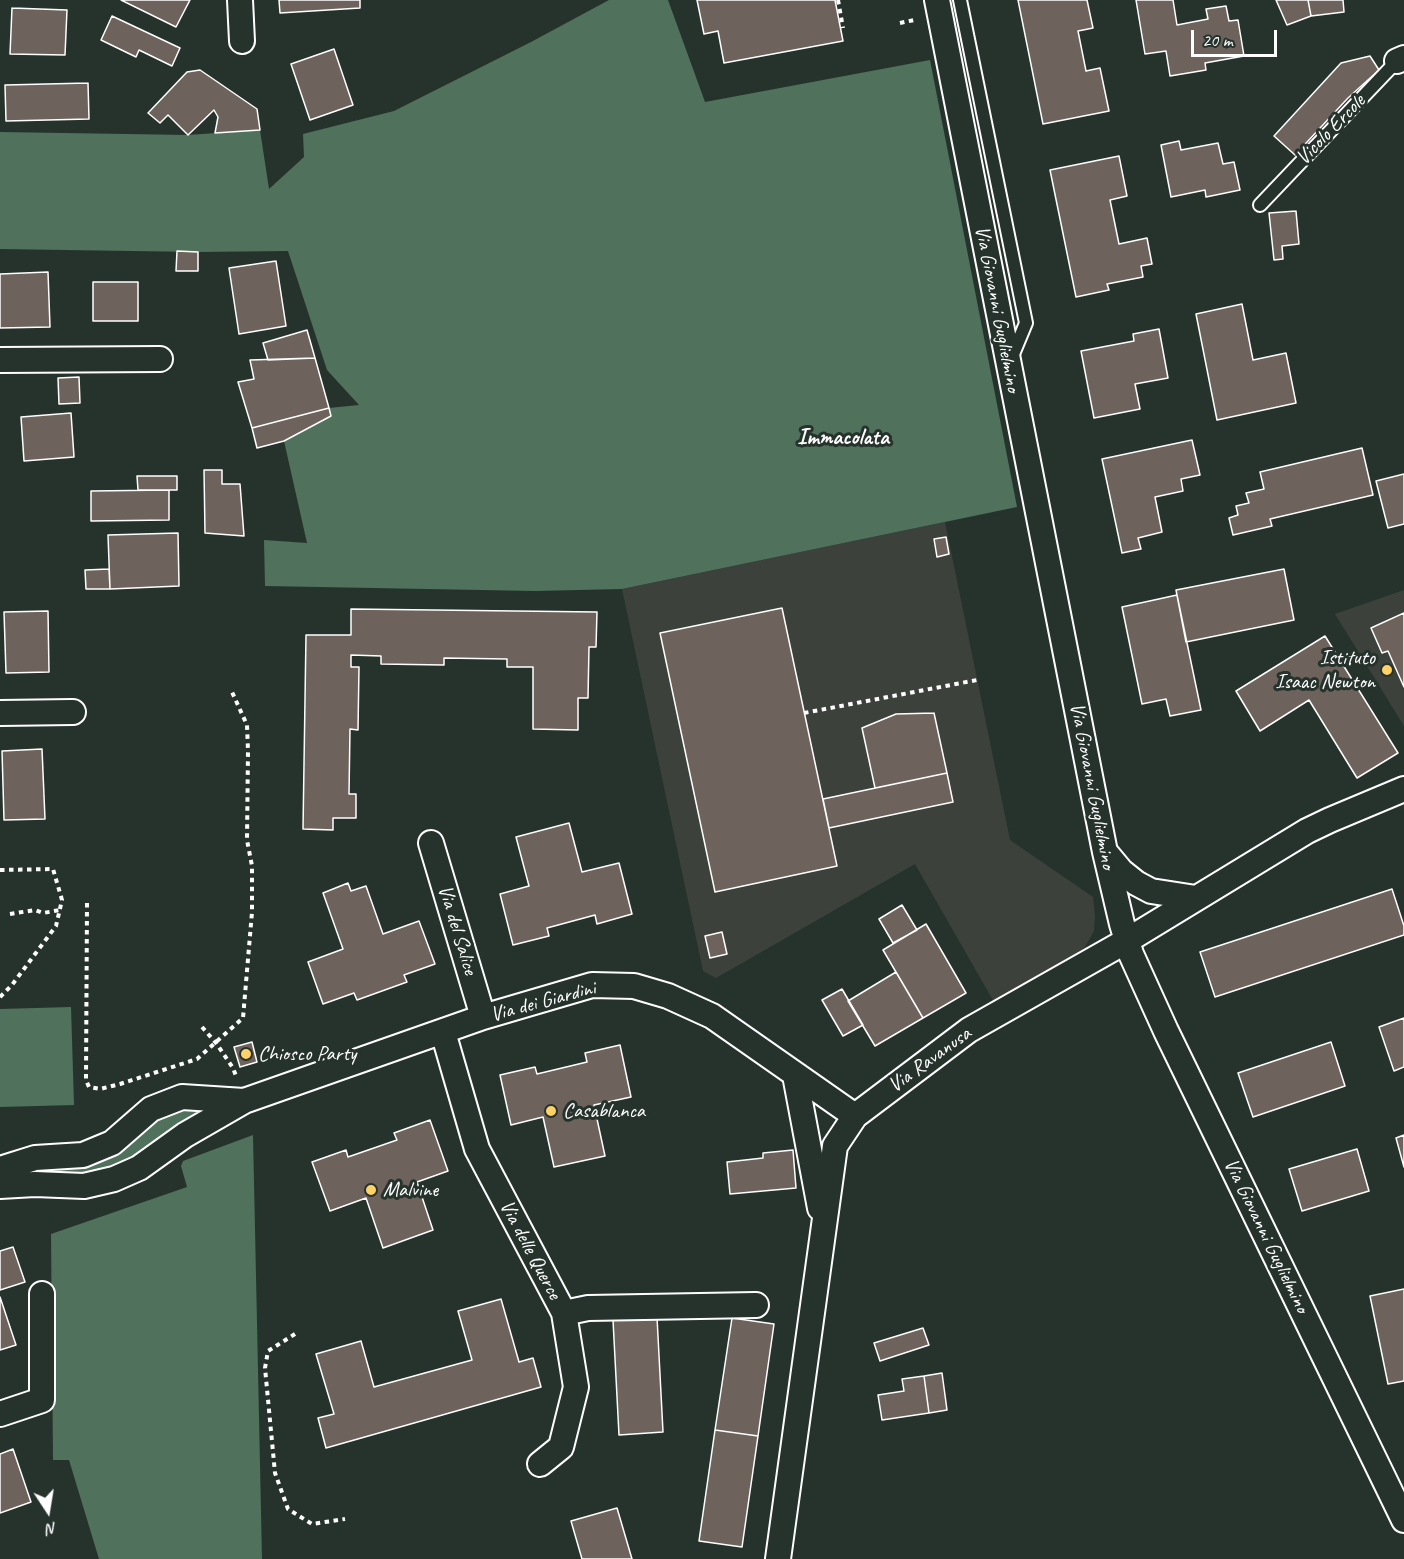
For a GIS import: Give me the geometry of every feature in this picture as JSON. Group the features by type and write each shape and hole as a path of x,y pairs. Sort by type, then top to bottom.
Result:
{"street":[{"path":"240,0 242,41"},
{"name":"Via Giovanni Guglielmino","path":"937,0 1105,852 1131,954 1166,1031 1404,1520"},
{"path":"0,360 160,359"},
{"path":"0,713 73,712"},
{"name":"Via Ravanusa","path":"778,1559 835,1146 855,1116 969,1030 1128,940 1307,831 1404,789"},
{"name":"Via del Salice","path":"431,843 483,1017"},
{"path":"1105,852 1136,884 1151,891 1196,898"},
{"name":"Via dei Giardini","path":"0,1169 35,1158 83,1155 111,1143 151,1109 182,1097 241,1092 592,985 634,986 668,996 712,1016 855,1116"},
{"name":"Via delle Querce","path":"443,1032 477,1149 564,1314 576,1387 561,1447 540,1464"},
{"path":"795,1075 824,1228"},
{"name":"Via dei Giardini","path":"0,1186 35,1184 84,1186 114,1179 139,1168 241,1092"},
{"path":"0,1414 42,1400 42,1294"},
{"path":"564,1314 588,1308 756,1305"}],"lane":[{"path":"960,0 1026,323 1008,366"},
{"name":"Vicolo Ercole","path":"1260,205 1401,59"}],"path":[{"path":"838,0 843,28"},
{"path":"804,713 977,680"},
{"path":"87,903 86,1080 89,1087 100,1089 120,1084 197,1059 243,1018 252,912 252,866 248,840 247,725 232,692"},
{"path":"0,870 53,869 62,900 56,926 12,985 0,997"},
{"path":"10,914 35,910 43,913 60,910"},
{"path":"202,1027 233,1068 241,1092"},
{"path":"295,1334 268,1351 265,1368 275,1473 288,1509 312,1524 345,1519"}],"shaded area":[{"path":"945,522 1010,840 1093,897 1094,931 1085,947 1069,959 994,1002 915,864 716,978 703,971 622,589"},
{"name":"Istituto Isaac Newton","path":"1404,590 1404,726 1335,614"}],"green space":[{"path":"609,0 668,0 705,102 930,60 1017,507 622,589 535,591 265,586 264,540 307,543 284,441 331,416 329,408 359,405 327,370 288,251 0,249 0,132 188,135 260,130 269,189 304,157 303,134 394,111"},
{"path":"71,1007 74,1105 0,1107 0,1009"},
{"path":"228,1104 132,1163 77,1180 24,1175 70,1166 155,1118 181,1107"},
{"path":"253,1135 262,1559 99,1559 69,1460 53,1460 51,1234 187,1187 181,1166 183,1161"}],"building":[{"path":"121,0 190,0 176,27"},
{"path":"279,0 360,0 360,8 280,13"},
{"path":"697,0 835,0 843,41 724,63 718,31 704,34"},
{"path":"1018,0 1087,0 1093,28 1078,31 1086,71 1100,68 1109,111 1043,124"},
{"path":"1136,0 1173,0 1177,25 1208,19 1206,9 1226,6 1229,21 1238,20 1244,56 1205,63 1206,70 1170,76 1166,51 1145,54"},
{"path":"1276,0 1308,0 1311,16 1287,25"},
{"path":"1308,0 1343,0 1344,12 1311,16"},
{"path":"12,8 67,10 65,55 10,54"},
{"path":"112,16 180,48 172,66 139,50 136,57 101,40"},
{"path":"334,49 353,105 310,120 291,64"},
{"path":"1370,56 1379,70 1348,98 1295,155 1274,136 1341,63"},
{"path":"200,70 257,109 260,130 215,133 218,117 214,110 188,135 168,115 160,123 148,113 187,72"},
{"path":"88,83 89,119 6,121 5,85"},
{"path":"1179,141 1181,150 1218,143 1223,164 1234,162 1240,190 1206,197 1205,190 1171,197 1161,145"},
{"path":"1119,156 1127,196 1110,200 1119,244 1147,238 1152,264 1141,266 1143,277 1107,284 1109,290 1076,297 1050,170"},
{"path":"1296,211 1299,244 1282,246 1283,259 1274,260 1269,213"},
{"path":"177,251 198,252 198,271 176,271"},
{"path":"276,261 286,326 239,334 229,268"},
{"path":"48,272 50,327 0,328 0,274"},
{"path":"93,282 138,282 138,321 93,321"},
{"path":"1242,304 1253,360 1286,353 1296,403 1217,420 1196,314"},
{"path":"1159,329 1168,378 1135,384 1140,409 1094,418 1081,351 1134,341 1133,334"},
{"path":"307,330 315,358 268,360 263,343"},
{"path":"315,358 329,408 252,428 238,382 254,379 250,360"},
{"path":"79,377 80,403 59,404 58,378"},
{"path":"329,408 331,416 284,441 257,448 252,428"},
{"path":"71,413 74,457 24,461 21,417"},
{"path":"1192,440 1200,475 1181,479 1183,491 1155,497 1162,532 1138,538 1141,549 1122,553 1102,459"},
{"path":"1362,448 1373,495 1270,519 1272,526 1233,535 1229,518 1238,515 1236,506 1249,503 1246,493 1264,489 1260,472"},
{"path":"204,470 222,470 222,484 240,484 244,536 205,533"},
{"path":"1404,474 1404,524 1388,528 1376,481"},
{"path":"137,476 177,476 177,490 138,490"},
{"path":"169,490 169,520 91,521 91,491"},
{"path":"178,533 179,586 110,589 108,535"},
{"path":"946,537 949,554 937,557 934,539"},
{"path":"109,569 110,589 86,589 85,570"},
{"path":"1284,569 1294,620 1186,642 1176,590"},
{"path":"1177,595 1201,710 1170,716 1166,699 1142,704 1122,607"},
{"path":"782,608 837,866 715,892 660,633"},
{"path":"351,609 597,612 596,647 589,647 588,698 578,698 578,730 533,729 533,667 507,667 507,659 444,658 444,665 381,664 381,656 351,655 351,667 359,667 358,730 350,729 349,794 356,794 356,818 333,818 333,830 303,829 306,635 351,635"},
{"path":"48,611 49,672 6,673 4,612"},
{"path":"1404,613 1404,687 1388,651 1382,653 1371,628"},
{"path":"1325,636 1398,753 1357,778 1309,700 1260,731 1236,691"},
{"path":"934,713 947,773 875,788 862,728 896,714"},
{"path":"42,749 45,819 4,820 2,751"},
{"path":"947,773 953,802 829,828 823,799"},
{"path":"569,823 582,872 619,863 632,914 597,924 595,915 547,928 549,936 513,945 500,894 529,886 516,837"},
{"path":"348,883 351,891 366,886 383,934 419,921 435,964 404,975 407,982 357,1000 354,993 323,1004 308,962 343,949 323,893"},
{"path":"1392,889 1404,926 1404,935 1215,997 1200,952"},
{"path":"902,905 917,930 893,943 879,919"},
{"path":"926,924 966,993 923,1018 883,950"},
{"path":"722,932 727,954 710,958 705,936"},
{"path":"896,972 923,1018 875,1046 848,1001"},
{"path":"842,989 863,1025 843,1036 822,1000"},
{"path":"1404,1018 1404,1067 1394,1071 1379,1027"},
{"name":"Chiosco Party","path":"252,1042 257,1062 240,1067 234,1047"},
{"path":"1331,1042 1345,1086 1253,1117 1238,1073"},
{"name":"Casablanca","path":"620,1045 631,1097 594,1105 605,1156 554,1167 543,1117 511,1125 500,1075 535,1067 537,1074 587,1062 585,1053"},
{"name":"Malvine","path":"430,1120 448,1171 417,1182 433,1230 383,1248 366,1198 330,1211 312,1162 346,1150 348,1157 397,1140 394,1133"},
{"path":"1404,1135 1404,1167 1396,1138"},
{"path":"1357,1149 1369,1191 1302,1211 1289,1169"},
{"path":"793,1150 796,1188 730,1194 727,1162 763,1158 763,1153"},
{"path":"13,1247 25,1282 0,1290 0,1251"},
{"path":"1404,1289 1404,1381 1388,1384 1370,1296"},
{"path":"0,1297 16,1345 0,1350"},
{"path":"501,1299 519,1362 533,1358 541,1387 326,1448 318,1418 334,1414 316,1354 361,1341 374,1387 472,1360 458,1311"},
{"path":"657,1317 663,1432 619,1435 613,1320"},
{"path":"732,1318 774,1324 758,1436 715,1430"},
{"path":"923,1328 929,1345 880,1361 874,1343"},
{"path":"942,1373 947,1410 929,1413 924,1376"},
{"path":"924,1376 929,1413 882,1420 878,1395 904,1391 902,1379"},
{"path":"715,1430 758,1436 742,1547 699,1541"},
{"path":"13,1449 31,1502 0,1513 0,1454"},
{"path":"617,1508 632,1559 582,1559 571,1521"}],"place":[{"name":"Istituto Isaac Newton","path":"1387,670"},
{"name":"Chiosco Party","path":"246,1054"},
{"name":"Casablanca","path":"551,1111"},
{"name":"Malvine","path":"371,1190"}],"district":[{"name":"Immacolata","path":"843,438"}]}
